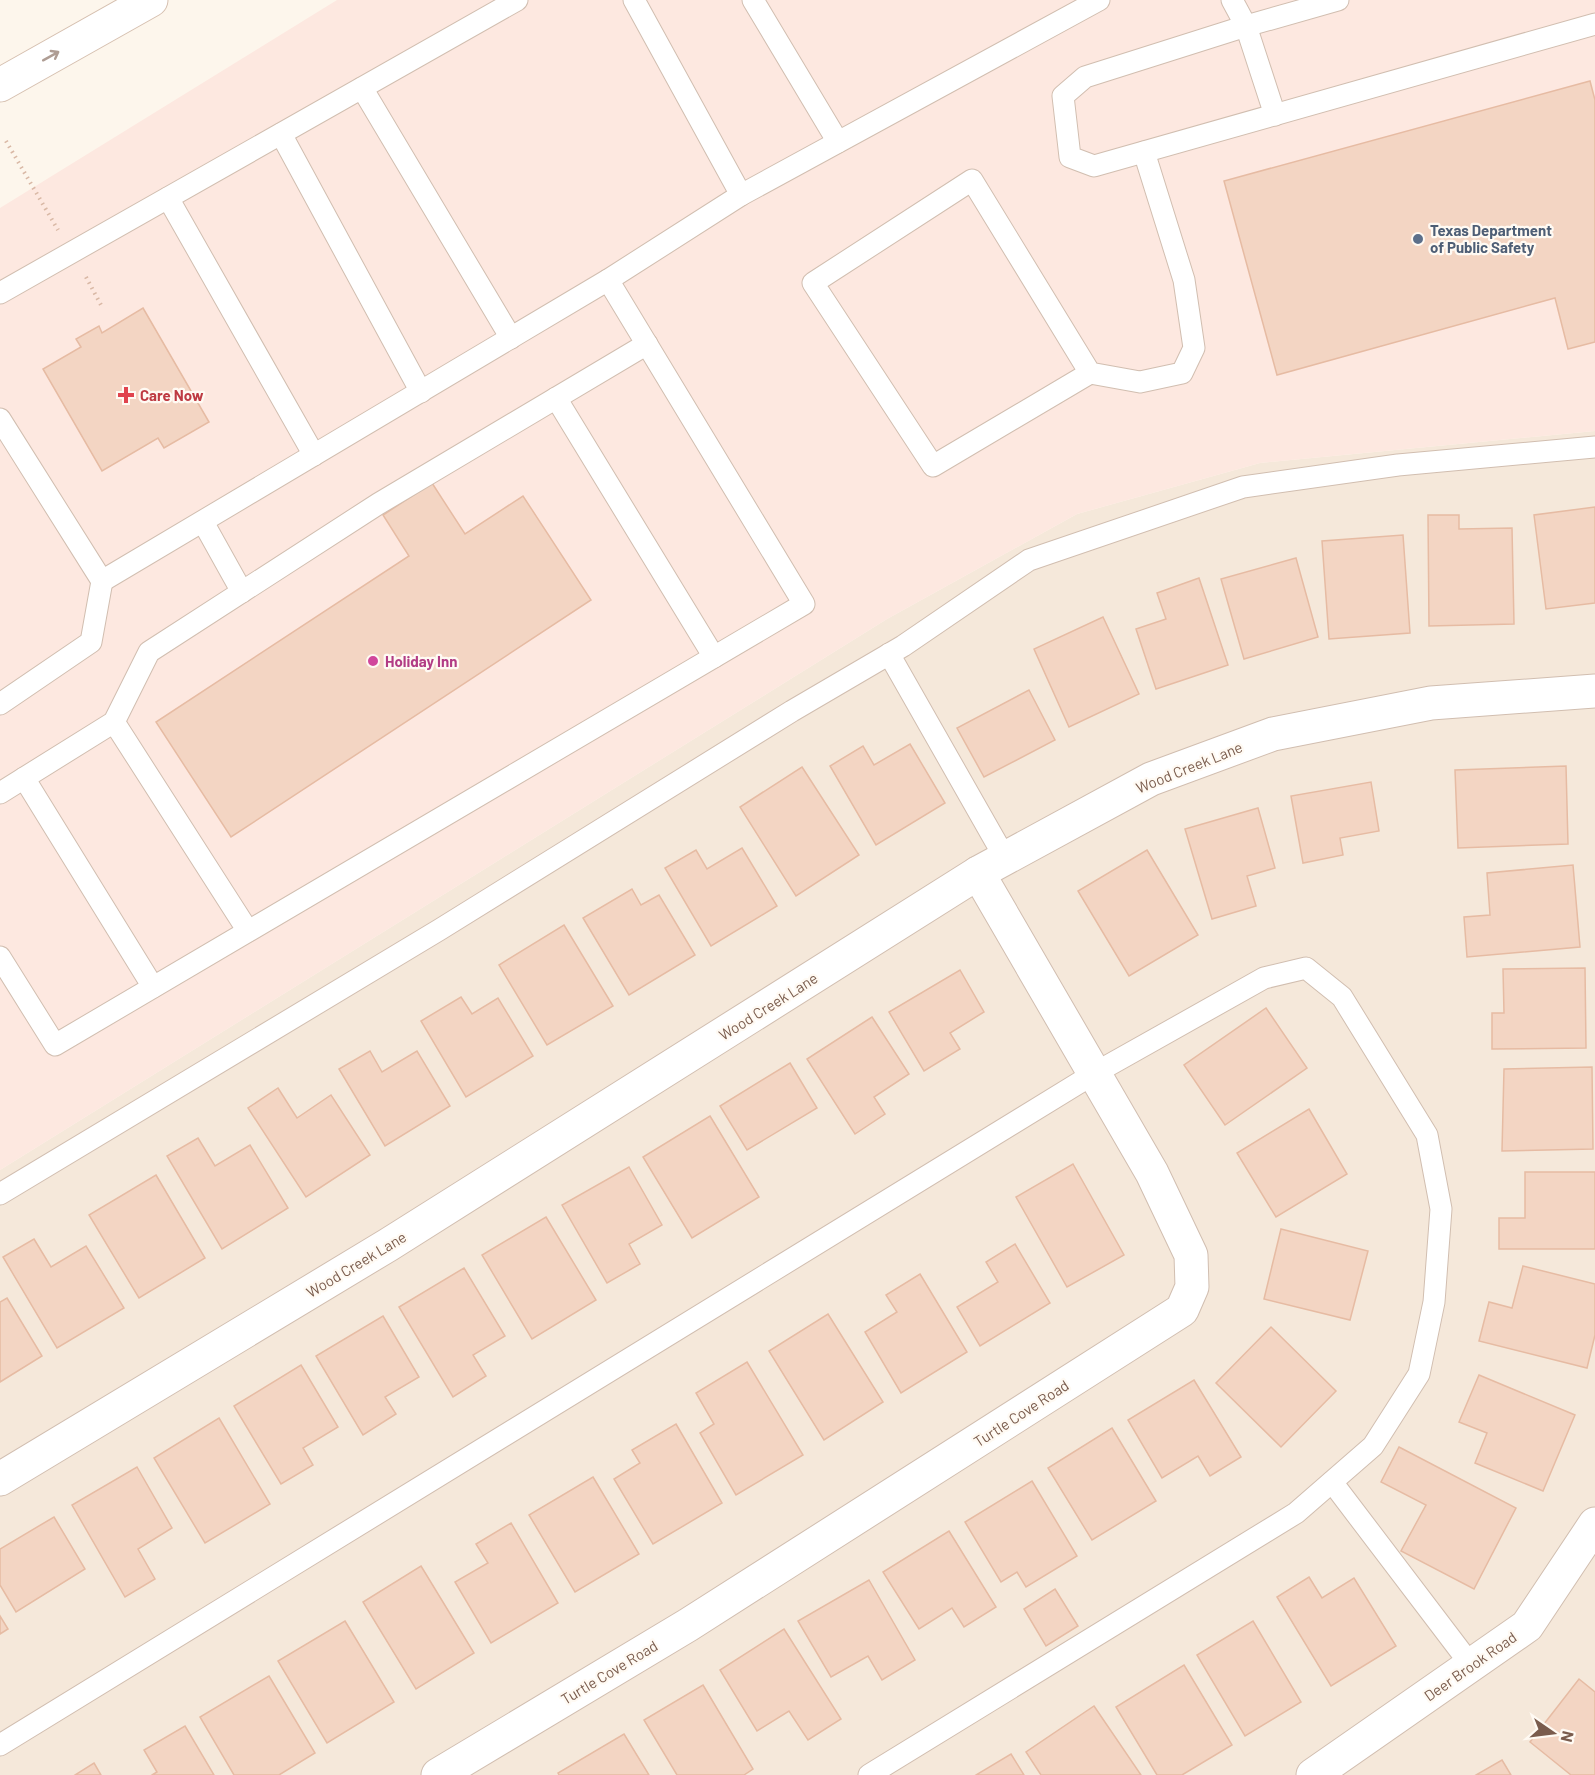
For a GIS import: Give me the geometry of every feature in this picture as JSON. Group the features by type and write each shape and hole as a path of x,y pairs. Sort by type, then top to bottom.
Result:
{"street":[{"path":"0,85 151,0"},
{"name":"Wood Creek Lane","path":"0,1479 388,1245 992,866 1151,779 1274,734 1431,703 1595,691"},
{"name":"Turtle Cove Road","path":"438,1775 688,1625 1182,1310 1192,1287 1191,1255 1152,1173 1095,1073 992,866"},
{"name":"Deer Brook Road","path":"1313,1775 1527,1626 1595,1524"}],"lane":[{"path":"0,293 517,0"},
{"path":"634,0 741,195"},
{"path":"753,0 838,142"},
{"path":"102,581 608,280 741,195 1099,0"},
{"path":"1232,0 1246,26 1275,115"},
{"path":"1338,0 1246,26 1085,77 1063,96 1070,157 1094,166 1595,24"},
{"path":"362,88 511,338"},
{"path":"281,134 421,392"},
{"path":"1090,373 972,180 813,283 933,466 1090,373 1140,382 1182,373 1194,348 1185,280 1144,152"},
{"path":"168,198 314,455"},
{"path":"0,957 55,1045 804,604 608,280"},
{"path":"0,793 114,722 149,652 378,504 647,344"},
{"path":"556,398 714,657"},
{"path":"0,419 102,581 91,642 0,704"},
{"path":"0,1194 439,930 792,711 889,654 1029,560 1243,487 1398,465 1595,447"},
{"path":"203,522 242,592"},
{"path":"889,654 992,866"},
{"path":"114,722 248,931"},
{"path":"24,778 153,987"},
{"path":"0,1745 1095,1073 1264,978 1306,968 1342,997 1427,1135 1441,1209 1434,1302 1419,1374 1373,1446 1296,1513 869,1775"},
{"path":"1332,1482 1472,1665"}],"path":[{"path":"6,141 61,236"},
{"path":"86,277 101,306"}],"shaded area":[{"path":"337,0 1595,0 1595,431 1260,463 1077,514 887,619 0,1170 0,208"},
{"path":"1595,431 1595,1775 0,1775 0,1170 887,619 1077,514 1260,463"}],"building":[{"name":"Texas Department of Public Safety","path":"1590,81 1595,100 1595,342 1568,349 1555,298 1277,375 1224,181"},
{"name":"Care Now","path":"143,308 209,422 164,448 158,438 102,471 43,369 81,347 76,339 99,326 102,333"},
{"name":"Holiday Inn","path":"432,483 465,534 523,496 591,600 231,837 156,722 409,556 383,515"},
{"path":"1595,507 1595,603 1546,609 1534,515"},
{"path":"1428,515 1459,515 1459,529 1512,528 1514,624 1429,626"},
{"path":"1403,535 1410,633 1329,639 1322,541"},
{"path":"1296,558 1318,637 1244,659 1221,579"},
{"path":"1199,578 1228,665 1156,689 1136,629 1166,619 1157,593"},
{"path":"1103,617 1139,694 1069,727 1034,649"},
{"path":"1029,690 1055,740 984,777 957,728"},
{"path":"910,744 945,803 876,845 830,766 863,746 874,765"},
{"path":"1566,766 1568,844 1458,848 1455,770"},
{"path":"802,767 859,855 796,896 740,807"},
{"path":"1371,782 1379,831 1340,838 1343,855 1303,863 1291,796"},
{"path":"1258,808 1275,868 1247,876 1256,906 1212,919 1185,829"},
{"path":"742,848 777,906 711,946 665,868 696,850 707,869"},
{"path":"1147,850 1198,935 1129,976 1078,891"},
{"path":"1573,865 1580,947 1467,957 1464,917 1490,915 1487,873"},
{"path":"632,889 641,905 659,895 695,955 629,995 583,918"},
{"path":"564,925 613,1006 547,1045 499,965"},
{"path":"1585,968 1586,1048 1492,1049 1492,1013 1504,1013 1503,969"},
{"path":"960,970 984,1012 950,1033 960,1049 924,1071 889,1012"},
{"path":"461,997 472,1014 498,998 533,1056 466,1097 421,1021"},
{"path":"1266,1008 1307,1068 1225,1125 1184,1065"},
{"path":"872,1017 909,1074 874,1097 885,1114 855,1134 807,1059"},
{"path":"370,1051 382,1072 417,1051 450,1106 385,1146 339,1069"},
{"path":"790,1063 817,1108 747,1150 720,1106"},
{"path":"1592,1067 1593,1149 1502,1151 1504,1069"},
{"path":"278,1088 297,1118 331,1095 370,1155 306,1197 248,1108"},
{"path":"1309,1109 1347,1174 1276,1217 1237,1153"},
{"path":"710,1116 759,1197 692,1238 643,1157"},
{"path":"198,1138 215,1166 250,1145 288,1208 222,1249 167,1156"},
{"path":"1073,1164 1124,1255 1067,1287 1016,1197"},
{"path":"629,1167 662,1225 629,1244 640,1264 607,1283 562,1205"},
{"path":"1525,1172 1595,1172 1595,1249 1499,1249 1499,1218 1525,1218"},
{"path":"156,1175 205,1258 139,1298 89,1215"},
{"path":"546,1217 596,1300 532,1339 482,1255"},
{"path":"1281,1229 1368,1251 1350,1320 1264,1299"},
{"path":"34,1239 51,1267 86,1246 124,1308 57,1348 3,1257"},
{"path":"1015,1244 1050,1303 980,1346 957,1307 998,1282 986,1262"},
{"path":"1523,1266 1595,1284 1595,1335 1587,1368 1479,1341 1489,1302 1512,1308"},
{"path":"464,1268 505,1336 473,1355 486,1376 453,1397 399,1307"},
{"path":"920,1274 967,1352 901,1393 865,1332 897,1312 886,1295"},
{"path":"7,1298 42,1356 0,1382 0,1302"},
{"path":"828,1314 883,1402 824,1440 769,1351"},
{"path":"383,1316 419,1377 385,1397 396,1414 363,1435 316,1356"},
{"path":"1271,1327 1336,1391 1281,1447 1216,1383"},
{"path":"747,1362 803,1455 736,1495 700,1433 714,1424 696,1393"},
{"path":"301,1365 338,1427 303,1448 313,1465 281,1484 234,1406"},
{"path":"1479,1375 1575,1415 1543,1491 1475,1463 1487,1433 1459,1422"},
{"path":"1194,1380 1241,1457 1210,1476 1198,1456 1162,1478 1128,1420"},
{"path":"219,1418 270,1504 205,1543 154,1458"},
{"path":"676,1424 722,1503 653,1544 614,1479 640,1463 632,1450"},
{"path":"1112,1428 1156,1501 1092,1540 1048,1468"},
{"path":"1399,1447 1516,1508 1474,1589 1401,1551 1426,1505 1381,1482"},
{"path":"137,1467 172,1528 138,1549 155,1579 125,1597 72,1505"},
{"path":"593,1477 639,1554 575,1592 529,1515"},
{"path":"1032,1481 1077,1556 1026,1587 1017,1572 1001,1582 965,1522"},
{"path":"54,1517 85,1569 16,1612 0,1585 0,1549"},
{"path":"511,1523 558,1603 491,1643 455,1582 488,1563 476,1544"},
{"path":"949,1531 996,1607 964,1627 952,1608 919,1629 883,1572"},
{"path":"421,1566 474,1653 416,1689 363,1602"},
{"path":"1309,1577 1322,1598 1354,1578 1396,1646 1331,1686 1277,1597"},
{"path":"869,1580 915,1660 882,1680 868,1656 831,1677 798,1621"},
{"path":"1055,1589 1078,1626 1046,1646 1024,1609"},
{"path":"0,1616 8,1629 0,1634"},
{"path":"345,1621 394,1702 327,1743 278,1661"},
{"path":"1253,1621 1301,1702 1245,1736 1197,1655"},
{"path":"784,1629 841,1719 808,1740 789,1711 757,1731 720,1670"},
{"path":"1184,1665 1232,1745 1182,1775 1157,1775 1116,1707"},
{"path":"269,1676 315,1753 279,1775 234,1775 200,1717"},
{"path":"1579,1679 1595,1692 1595,1775 1571,1775 1530,1742"},
{"path":"703,1685 753,1769 744,1775 677,1775 644,1720"},
{"path":"1094,1706 1141,1775 1041,1775 1026,1752"},
{"path":"185,1726 214,1775 152,1775 157,1772 144,1750"},
{"path":"624,1734 649,1775 559,1775 558,1773"},
{"path":"1011,1754 1024,1775 976,1775"},
{"path":"1502,1760 1511,1775 1476,1775"},
{"path":"94,1763 101,1775 75,1775"}],"place":[{"name":"Texas Department of Public Safety","path":"1418,239"},
{"name":"Care Now","path":"126,395"},
{"name":"Holiday Inn","path":"373,661"}]}
